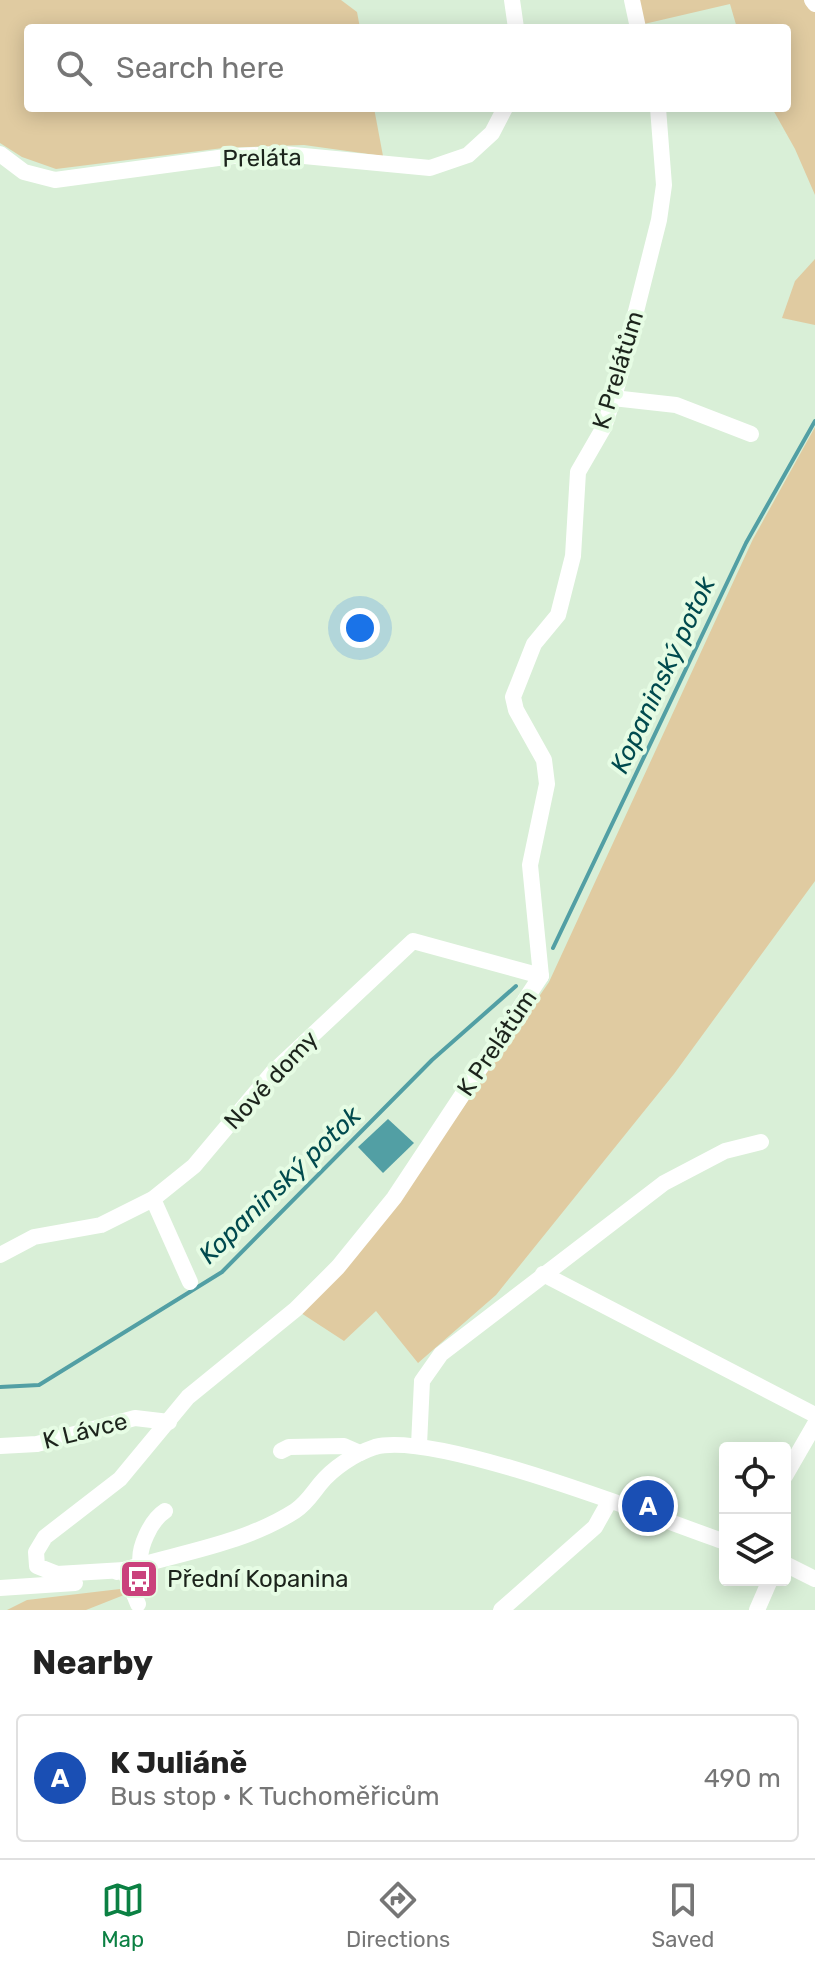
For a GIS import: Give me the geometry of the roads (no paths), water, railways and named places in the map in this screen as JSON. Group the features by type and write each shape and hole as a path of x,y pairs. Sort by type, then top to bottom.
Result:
{"street":[{"path":"512,0 515,24"},
{"path":"632,0 637,24"},
{"name":"Preláta","path":"0,154 24,172 55,180 233,156 283,154 430,168 468,155 492,133 503,112"},
{"name":"K Prelátům","path":"132,1567 49,1573 37,1566 36,1552 45,1537 120,1479 188,1397 296,1309 338,1267 394,1198 541,976 530,865 547,784 544,760 516,710 513,697 534,644 558,615 573,556 578,472 604,427 659,220 664,185 658,112"},
{"path":"613,398 676,405 751,434"},
{"name":"Nové domy","path":"0,1255 34,1237 101,1225 153,1199 194,1166 273,1072 413,941 541,976"},
{"path":"419,1445 420,1390 431,1363 664,1183 725,1151 761,1142"},
{"path":"153,1199 190,1282"},
{"path":"543,1274 815,1415"},
{"name":"K Lávce","path":"0,1446 37,1444 135,1418 169,1422"},
{"path":"791,1466 815,1424"},
{"path":"0,1589 81,1582 223,1543 270,1525 297,1510 327,1476 360,1453 384,1445 419,1445 609,1502 719,1540"},
{"path":"281,1451 289,1447 344,1446 360,1453"},
{"path":"501,1610 595,1527 609,1502"},
{"path":"138,1604 132,1567 152,1524 165,1511"},
{"path":"791,1567 815,1579"},
{"path":"757,1610 767,1586"}],"water":[{"path":"388,1119 414,1143 383,1173 358,1147"}],"waterway":[{"name":"Kopaninský potok","path":"553,948 746,543 815,421"},
{"name":"Kopaninský potok","path":"0,1387 39,1385 222,1272 432,1060 516,986"}],"place":[{"name":"K Juliáně","path":"648,1506"},
{"name":"Přední Kopanina","path":"139,1579"}]}
